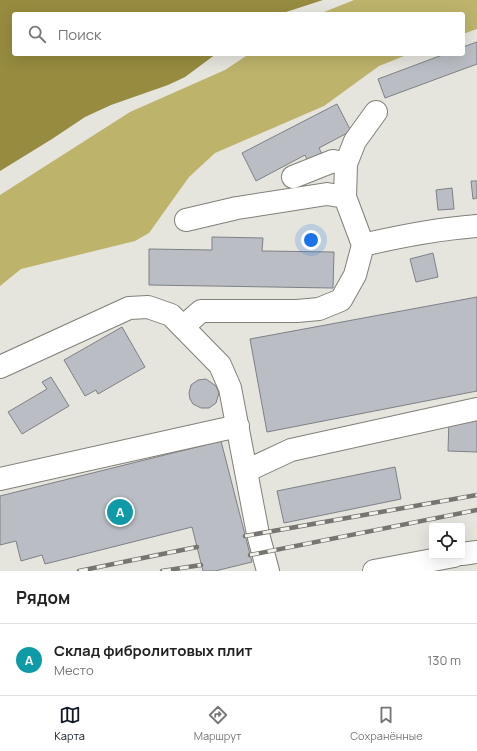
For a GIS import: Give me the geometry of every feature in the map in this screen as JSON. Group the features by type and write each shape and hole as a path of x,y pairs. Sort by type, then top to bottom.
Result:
{"lane":[{"path":"183,327 201,311 297,311 319,309 341,300 355,275 363,245 345,197 346,164 355,141 376,112"},
{"path":"293,177 334,161 346,164"},
{"path":"186,220 237,208 327,194 345,197"},
{"path":"363,245 402,236 477,226"},
{"path":"0,367 129,308 148,307 171,314 220,365 230,388 258,534 268,571"},
{"path":"246,471 291,450 477,409"},
{"path":"0,479 238,426"},
{"path":"465,554 477,552"},
{"path":"374,571 438,559"}],"shaded area":[{"path":"0,0 323,0 286,12 12,12 12,56 213,56 185,77 168,85 111,105 85,117 0,171"},
{"path":"354,0 477,0 477,29 465,33 465,12 324,12"},
{"path":"246,56 404,56 379,66 324,106 215,153 189,177 149,233 135,241 21,269 0,286 0,195 130,112 225,70"}],"building":[{"path":"477,42 477,64 385,98 378,79 440,56 465,56 465,46"},
{"path":"337,104 351,131 319,148 322,154 308,162 305,155 256,181 242,153"},
{"path":"471,181 477,181 477,198 473,199"},
{"path":"452,188 454,209 438,210 436,190"},
{"path":"212,237 263,238 262,251 334,252 333,288 149,285 149,249 212,250"},
{"path":"433,253 438,277 416,282 410,259"},
{"path":"477,297 477,391 267,432 250,339"},
{"path":"122,327 145,367 98,394 96,390 85,396 64,360"},
{"path":"51,377 69,406 22,434 8,412 47,389 42,382"},
{"path":"206,379 216,386 219,393 216,403 209,408 201,408 193,404 189,393 191,385 198,380"},
{"path":"449,419 477,419 477,452 448,451"},
{"path":"221,441 252,562 215,571 203,571 192,527 45,564 42,555 21,561 16,541 0,545 0,496"},
{"path":"395,467 401,499 284,523 277,491"}],"railway":[{"path":"245,536 477,495"},
{"path":"250,555 477,510"},
{"path":"79,571 197,547"},
{"path":"162,571 201,565"}],"place":[{"name":"Склад фибролитовых плит","path":"120,512"}]}
